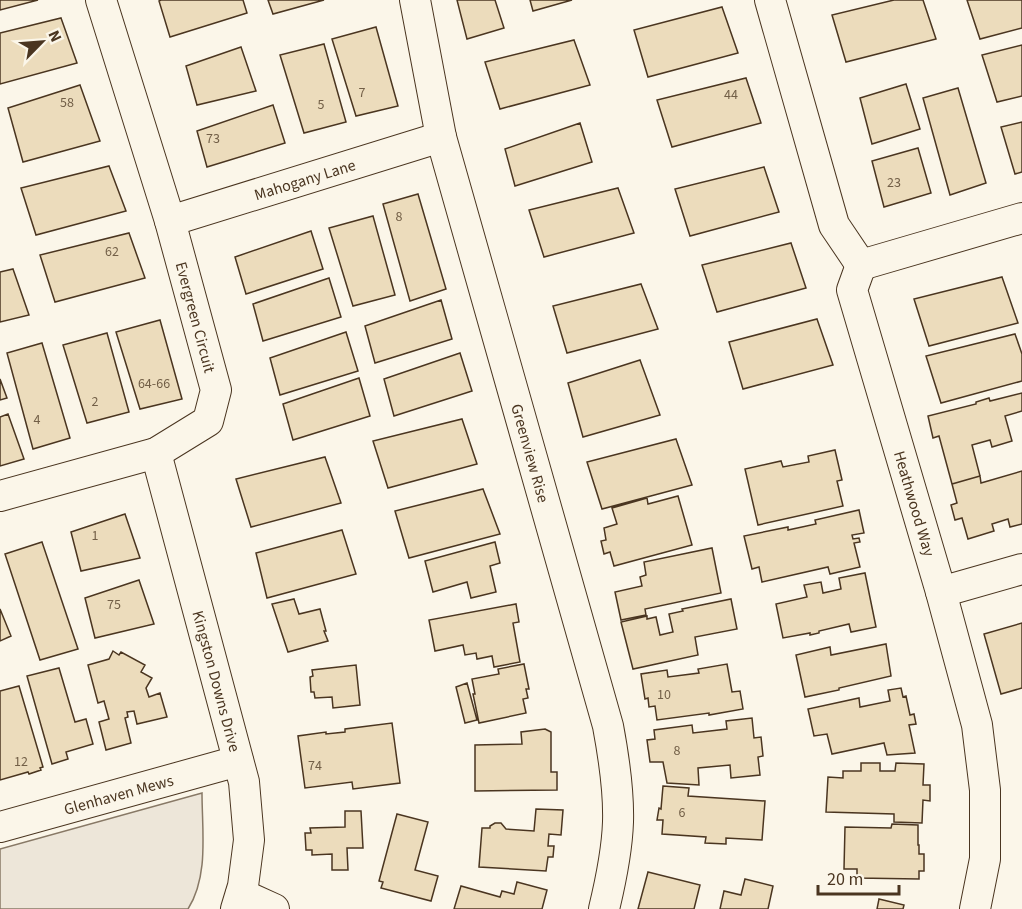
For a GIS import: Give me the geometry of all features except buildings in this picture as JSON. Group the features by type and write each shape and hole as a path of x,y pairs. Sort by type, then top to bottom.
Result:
{"street":[{"name":"Evergreen Circuit","path":"0,496 156,453 208,421 216,390 170,221 101,0"},
{"name":"Greenview Rise","path":"415,0 441,137 608,726 616,772 618,822 614,866 604,909"},
{"path":"770,0 834,225 861,265 1022,218"},
{"name":"Mahogany Lane","path":"170,221 441,137"},
{"name":"Heathwood Way","path":"861,265 852,290 941,592 977,724 985,790 985,859 975,909"},
{"name":"Kingston Downs Drive","path":"156,453 244,782 249,840 239,902"},
{"path":"941,592 1022,569"},
{"name":"Glenhaven Mews","path":"0,827 238,761"},
{"path":"239,902 274,909"}],"shaded area":[{"path":"202,793 202,868 195,896 188,909 0,909 0,849"}]}
